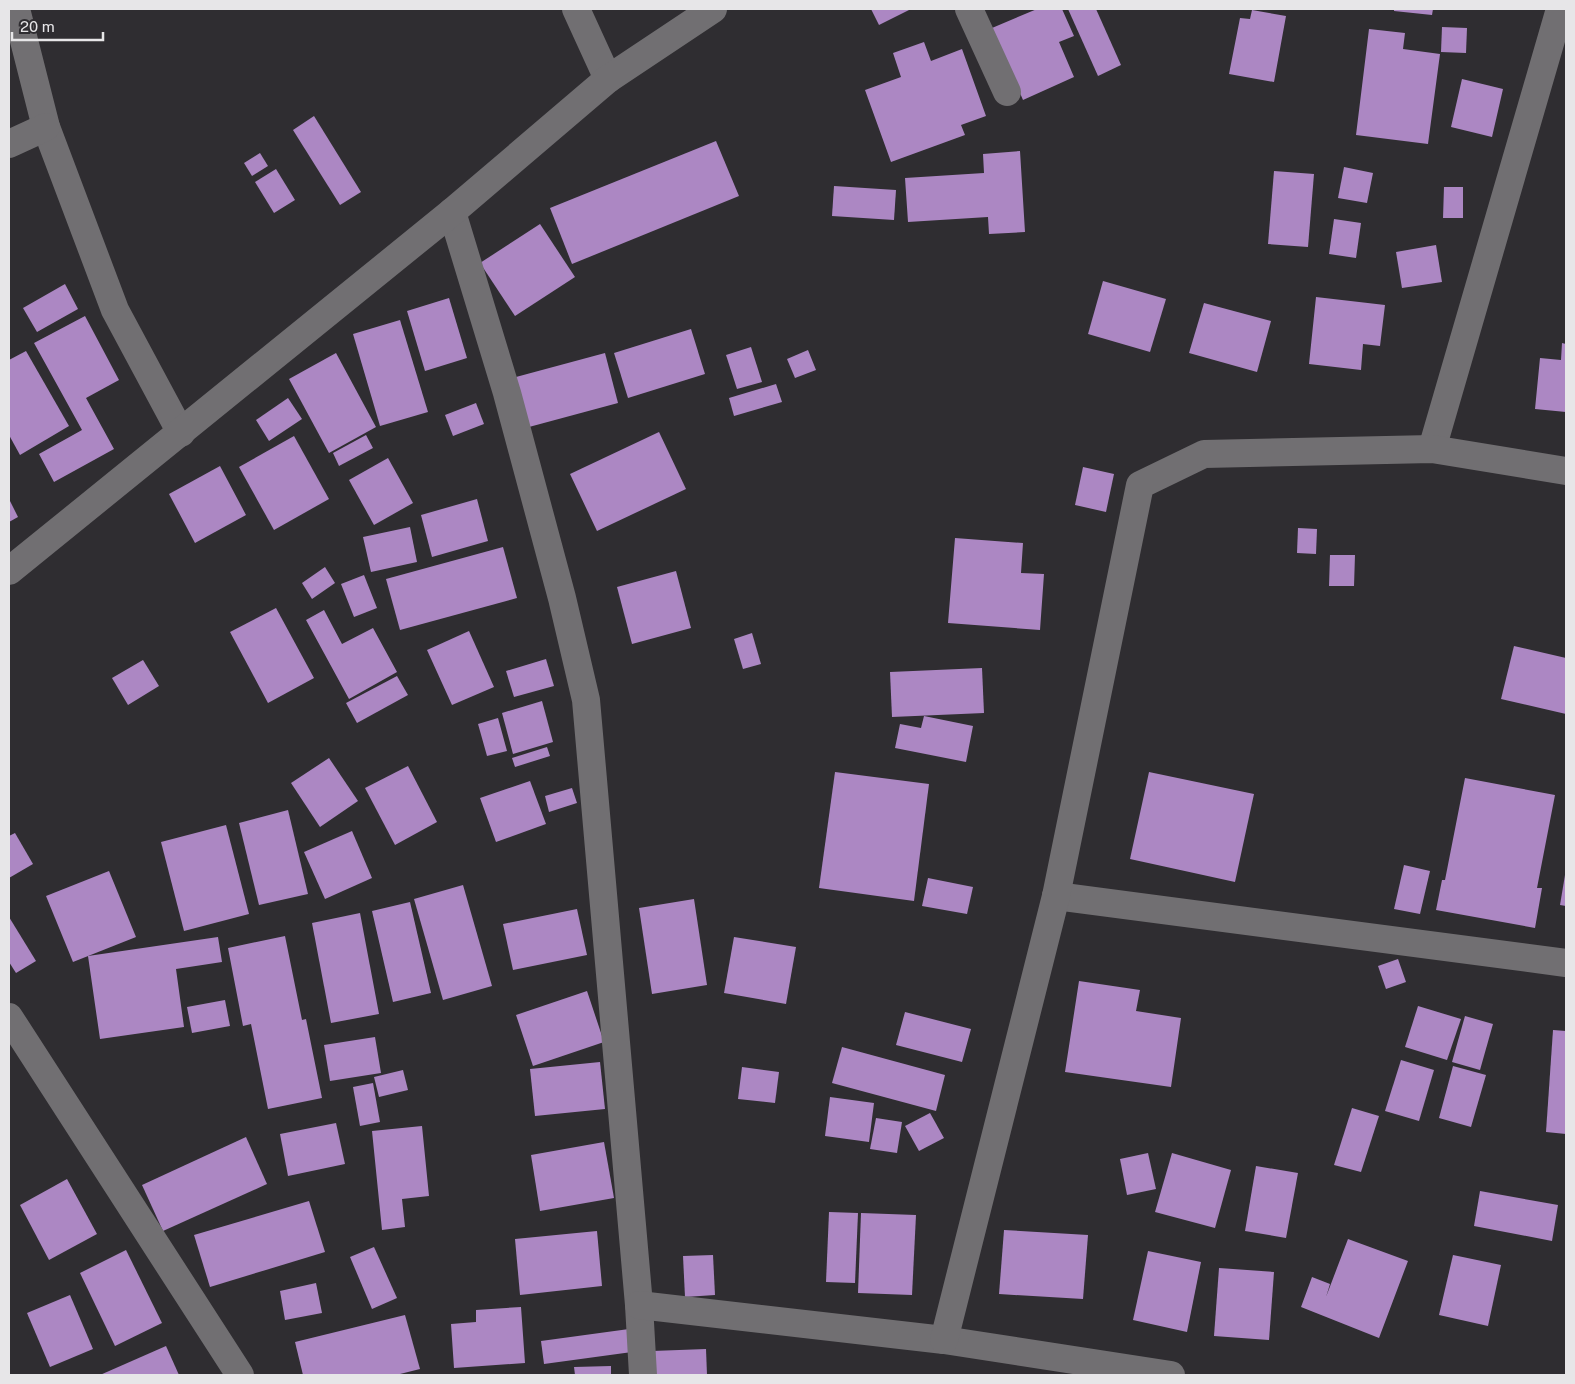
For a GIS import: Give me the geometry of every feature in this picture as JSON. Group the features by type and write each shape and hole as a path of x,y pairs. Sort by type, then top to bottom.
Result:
{"street":[{"path":"16,9 46,127 115,310 181,433"},
{"path":"576,9 608,79"},
{"path":"9,571 452,212 608,79 713,9"},
{"path":"969,9 1007,92"},
{"path":"1432,449 1560,9"},
{"path":"9,144 46,127"},
{"path":"452,212 512,412 562,598 586,700 639,1305 643,1375"},
{"path":"944,1340 1056,896 1140,485 1204,454 1432,449 1566,471"},
{"path":"1056,896 1566,963"},
{"path":"9,1017 240,1375"},
{"path":"639,1305 944,1340 1171,1375"}],"building":[{"path":"871,9 911,9 879,25"},
{"path":"1037,9 1062,9 1074,36 1059,42 1074,77 1023,100 992,28"},
{"path":"1068,9 1096,9 1121,65 1098,76"},
{"path":"1394,9 1433,9 1432,15 1394,11"},
{"path":"1252,10 1286,16 1274,82 1229,74 1240,18 1250,19"},
{"path":"1442,27 1467,28 1466,53 1441,52"},
{"path":"1369,29 1405,33 1403,49 1440,54 1428,144 1356,135"},
{"path":"924,42 931,61 962,49 986,116 961,125 965,135 891,162 865,90 901,77 893,53"},
{"path":"1462,79 1503,89 1492,137 1451,127"},
{"path":"314,116 361,192 340,205 293,130"},
{"path":"716,141 739,196 572,264 550,208"},
{"path":"1020,151 1025,232 989,234 988,217 908,222 905,178 984,173 983,154"},
{"path":"260,153 268,166 252,176 244,163"},
{"path":"1344,167 1373,173 1367,203 1338,198"},
{"path":"276,169 295,200 274,213 255,182"},
{"path":"1274,171 1314,174 1308,247 1268,244"},
{"path":"834,186 896,190 894,220 832,216"},
{"path":"1444,187 1463,187 1463,218 1443,218"},
{"path":"1334,219 1361,223 1356,258 1329,254"},
{"path":"540,224 575,277 515,316 480,263"},
{"path":"1436,245 1442,282 1402,288 1396,252"},
{"path":"1103,281 1166,299 1150,352 1088,334"},
{"path":"65,284 78,309 37,332 23,308"},
{"path":"1316,297 1385,305 1380,346 1363,344 1361,370 1309,364"},
{"path":"449,298 467,358 425,371 407,311"},
{"path":"1204,303 1271,321 1257,372 1189,353"},
{"path":"85,316 119,380 86,398 114,449 54,482 39,454 82,430 34,343"},
{"path":"400,320 428,412 380,426 353,334"},
{"path":"691,329 705,374 628,398 614,353"},
{"path":"1562,343 1566,344 1566,412 1535,409 1540,358 1561,360"},
{"path":"751,347 762,382 737,389 726,355"},
{"path":"808,350 816,370 795,378 787,359"},
{"path":"26,351 69,426 20,455 9,435 9,360"},
{"path":"336,353 376,427 329,453 289,379"},
{"path":"605,353 618,403 529,427 516,377"},
{"path":"776,384 782,402 734,416 729,398"},
{"path":"288,398 302,419 269,441 256,420"},
{"path":"476,403 484,424 453,436 445,415"},
{"path":"659,432 686,489 597,531 570,474"},
{"path":"366,435 373,448 339,466 333,453"},
{"path":"294,436 329,499 274,530 239,467"},
{"path":"388,458 413,503 374,525 349,480"},
{"path":"220,466 246,515 195,543 169,494"},
{"path":"1083,467 1114,474 1106,512 1075,505"},
{"path":"9,499 18,517 9,522"},
{"path":"477,499 488,541 432,557 421,515"},
{"path":"410,527 417,562 371,572 363,537"},
{"path":"1298,528 1317,529 1316,554 1297,553"},
{"path":"955,538 1023,543 1021,573 1044,574 1040,630 948,623"},
{"path":"503,547 517,598 400,630 386,579"},
{"path":"1330,555 1355,555 1354,586 1329,586"},
{"path":"325,567 335,583 312,599 302,583"},
{"path":"676,571 691,628 632,644 617,587"},
{"path":"364,575 377,608 354,617 341,584"},
{"path":"276,608 314,678 268,703 230,632"},
{"path":"324,610 342,644 373,628 397,672 349,699 306,620"},
{"path":"469,631 494,687 452,705 427,650"},
{"path":"752,633 761,664 743,669 734,639"},
{"path":"1514,646 1566,658 1566,714 1501,699"},
{"path":"546,659 554,686 514,697 506,671"},
{"path":"143,660 159,686 128,705 112,678"},
{"path":"982,668 984,713 892,717 890,672"},
{"path":"397,676 408,695 357,723 346,703"},
{"path":"542,701 553,742 513,754 502,713"},
{"path":"924,716 973,726 966,762 895,748 900,724 921,728"},
{"path":"498,718 507,751 487,756 478,724"},
{"path":"547,747 550,756 515,767 512,758"},
{"path":"329,758 358,801 320,827 291,783"},
{"path":"408,766 437,822 395,845 365,788"},
{"path":"835,772 929,784 914,901 819,888"},
{"path":"1149,772 1254,794 1235,882 1130,859"},
{"path":"1465,778 1555,795 1537,888 1542,888 1535,928 1436,910 1442,880 1445,880"},
{"path":"530,781 546,824 496,842 480,798"},
{"path":"572,788 577,803 549,812 545,796"},
{"path":"288,810 308,894 259,905 239,823"},
{"path":"226,825 249,914 184,931 161,842"},
{"path":"352,831 372,878 325,899 304,852"},
{"path":"15,833 33,864 9,878 9,836"},
{"path":"1404,865 1430,871 1420,914 1394,909"},
{"path":"109,871 136,937 73,962 46,896"},
{"path":"1566,875 1566,906 1560,905"},
{"path":"928,878 973,887 967,914 922,906"},
{"path":"463,885 492,986 443,1000 414,899"},
{"path":"694,899 707,985 652,994 639,908"},
{"path":"410,902 431,993 393,1002 372,911"},
{"path":"577,909 587,955 513,970 503,924"},
{"path":"360,913 379,1014 331,1023 312,923"},
{"path":"9,917 36,961 16,973 9,962"},
{"path":"285,936 302,1020 306,1019 322,1098 268,1109 251,1024 243,1026 228,948"},
{"path":"218,937 222,962 176,969 184,1027 100,1039 88,956"},
{"path":"734,937 796,947 786,1004 724,993"},
{"path":"1398,959 1406,982 1386,989 1378,966"},
{"path":"1079,981 1140,990 1136,1011 1181,1018 1171,1087 1065,1072"},
{"path":"587,991 604,1042 533,1066 516,1015"},
{"path":"225,1000 230,1026 192,1033 187,1007"},
{"path":"1418,1006 1461,1019 1447,1060 1405,1047"},
{"path":"905,1012 971,1029 962,1062 896,1045"},
{"path":"1465,1016 1493,1024 1480,1070 1452,1062"},
{"path":"1553,1030 1566,1031 1566,1134 1546,1132"},
{"path":"375,1037 381,1073 330,1081 324,1045"},
{"path":"842,1047 945,1075 936,1111 832,1083"},
{"path":"1401,1060 1434,1070 1419,1121 1385,1111"},
{"path":"600,1062 605,1109 535,1116 530,1069"},
{"path":"1453,1066 1486,1075 1471,1127 1439,1118"},
{"path":"742,1067 779,1072 775,1103 738,1099"},
{"path":"403,1070 408,1090 379,1097 374,1077"},
{"path":"373,1083 380,1122 360,1126 353,1087"},
{"path":"830,1097 874,1103 869,1142 825,1136"},
{"path":"1352,1108 1379,1116 1361,1172 1334,1165"},
{"path":"930,1113 944,1138 919,1151 905,1126"},
{"path":"876,1118 902,1122 897,1153 870,1149"},
{"path":"336,1123 345,1164 288,1176 280,1134"},
{"path":"422,1126 429,1196 402,1199 405,1227 382,1230 372,1131"},
{"path":"246,1137 267,1184 163,1231 142,1185"},
{"path":"604,1142 614,1198 540,1211 531,1155"},
{"path":"1148,1153 1156,1189 1127,1195 1120,1159"},
{"path":"1172,1153 1231,1170 1215,1228 1155,1212"},
{"path":"1256,1166 1298,1173 1286,1238 1245,1231"},
{"path":"67,1179 97,1234 49,1260 20,1205"},
{"path":"1480,1191 1558,1205 1552,1241 1474,1226"},
{"path":"309,1201 325,1252 210,1287 194,1235"},
{"path":"829,1212 858,1213 855,1283 826,1282"},
{"path":"861,1213 916,1215 912,1295 858,1293"},
{"path":"1004,1230 1088,1235 1083,1299 999,1294"},
{"path":"597,1231 602,1286 520,1295 515,1239"},
{"path":"1348,1239 1408,1261 1379,1338 1301,1307 1312,1277 1330,1284 1326,1297"},
{"path":"374,1247 397,1298 372,1309 350,1257"},
{"path":"126,1250 162,1323 115,1346 80,1273"},
{"path":"1148,1251 1201,1262 1187,1332 1133,1320"},
{"path":"713,1255 715,1295 685,1297 683,1256"},
{"path":"1453,1255 1501,1265 1488,1326 1439,1315"},
{"path":"1219,1268 1274,1272 1269,1340 1214,1336"},
{"path":"316,1283 322,1313 285,1320 280,1291"},
{"path":"70,1295 93,1349 50,1367 27,1313"},
{"path":"521,1307 525,1363 454,1368 451,1324 476,1322 476,1310"},
{"path":"405,1315 420,1369 396,1375 303,1375 295,1342"},
{"path":"629,1329 632,1352 544,1364 541,1341"},
{"path":"166,1346 179,1375 100,1375"},
{"path":"706,1349 707,1375 653,1375 652,1351"},
{"path":"611,1366 611,1375 575,1375 574,1367"}]}
